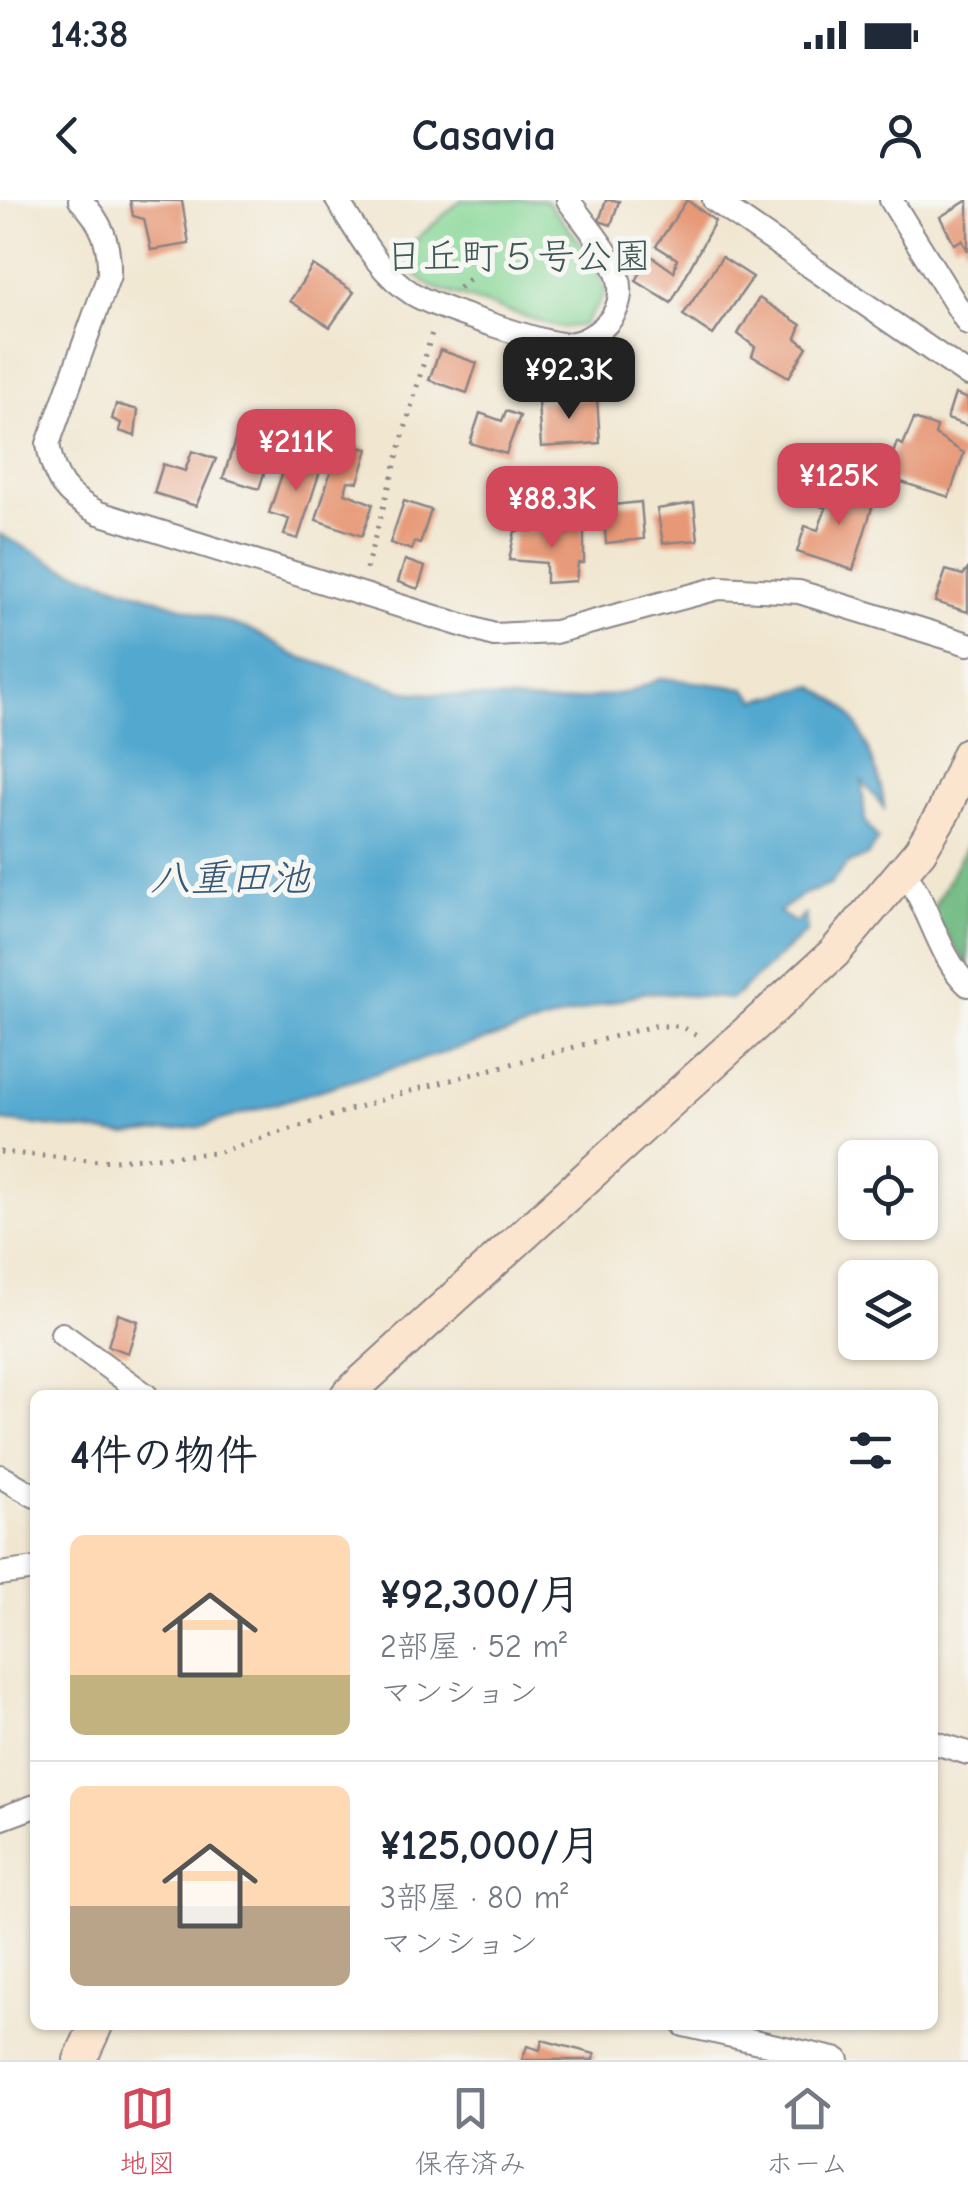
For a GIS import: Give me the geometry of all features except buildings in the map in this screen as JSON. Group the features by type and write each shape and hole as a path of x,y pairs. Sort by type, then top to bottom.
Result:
{"street":[{"path":"80,200 95,215 104,233 110,264 48,444 52,468 77,502 494,635 555,632 718,588 799,592 968,644"},
{"path":"337,200 380,266 412,293 439,306 562,345 584,341 604,326 614,313 620,294 619,278 568,200"},
{"path":"714,200 968,375"},
{"path":"891,200 968,324"},
{"path":"353,1390 834,953 920,851 944,811 968,754"},
{"path":"904,870 920,893 956,974 968,985"},
{"path":"62,1334 139,1390"},
{"path":"0,1476 30,1493"},
{"path":"0,1574 30,1570"},
{"path":"938,1744 968,1753"},
{"path":"0,1819 30,1808"},
{"path":"80,2060 94,2030"},
{"path":"706,2030 838,2060"}],"path":[{"path":"360,591 439,306"},
{"path":"0,1152 99,1161 216,1153 399,1094 653,1026 679,1026 724,1054"}],"green space":[{"name":"日丘町５号公園","path":"461,200 546,200 590,256 602,281 605,294 584,325 561,328 432,287 394,259"},
{"path":"968,843 968,966 931,912"}],"water":[{"name":"八重田池","path":"0,534 62,567 253,631 294,655 408,692 557,703 629,692 662,678 745,688 757,700 814,686 847,710 871,757 884,808 862,781 865,821 878,840 867,856 847,864 830,885 802,895 779,912 796,923 805,915 807,931 732,999 644,992 199,1127 127,1135 0,1121"}]}
